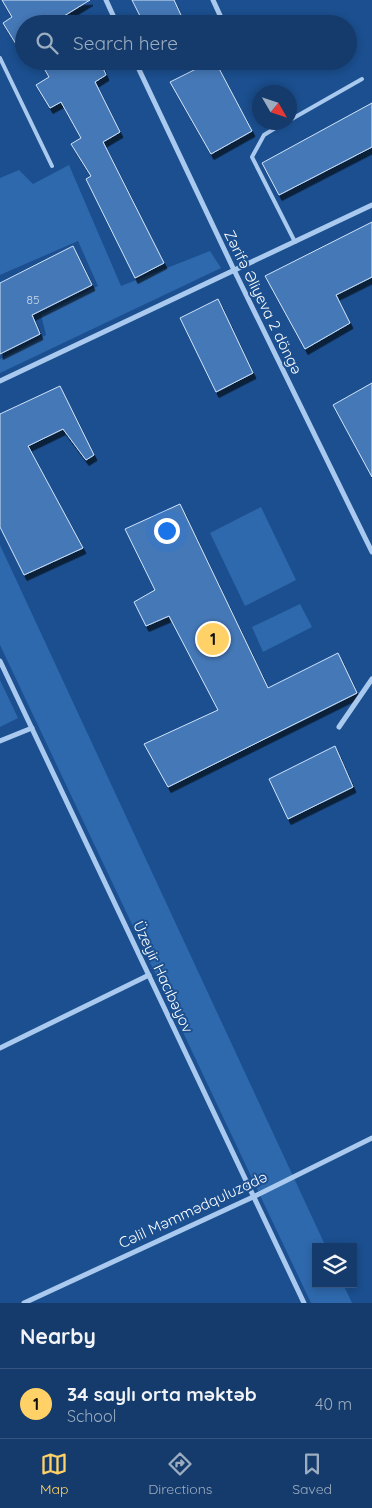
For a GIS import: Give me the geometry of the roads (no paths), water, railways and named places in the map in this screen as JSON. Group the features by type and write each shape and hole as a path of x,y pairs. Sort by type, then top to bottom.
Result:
{"street":[{"path":"106,0 113,15"},
{"path":"213,0 220,15"},
{"name":"Zərifə Əliyeva 2 döngə","path":"139,70 234,270 372,552"},
{"path":"0,381 372,205"},
{"name":"Üzeyir Hacıbəyov","path":"0,661 304,1303"},
{"path":"339,727 372,679"},
{"path":"0,740 32,728"},
{"path":"0,1048 149,975"},
{"name":"Cəlil Məmmədquluzadə","path":"24,1303 253,1197 372,1138"}],"lane":[{"path":"0,58 52,166"},
{"path":"297,116 362,79"},
{"path":"272,130 264,135 252,157 295,242"}],"place":[{"name":"34 saylı orta məktəb","path":"213,639"}]}
